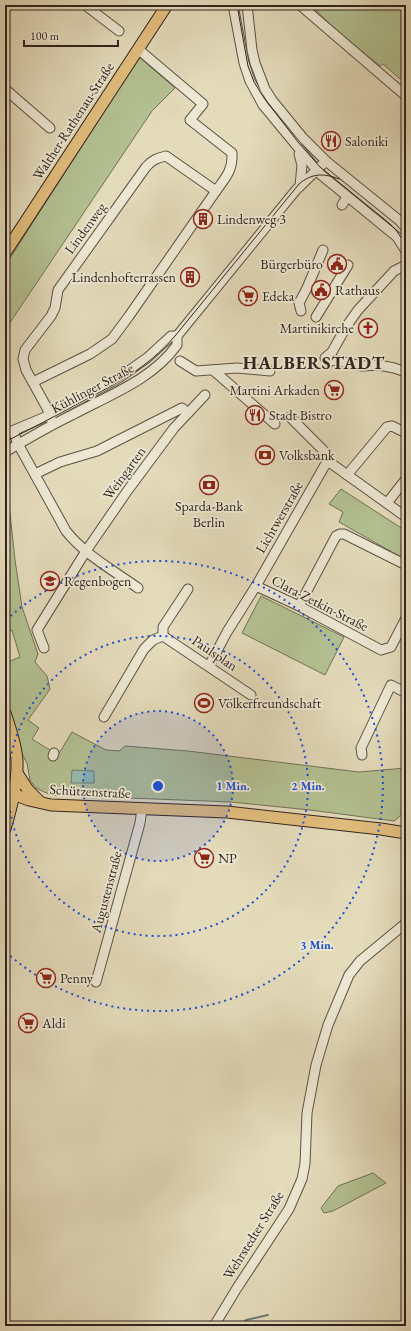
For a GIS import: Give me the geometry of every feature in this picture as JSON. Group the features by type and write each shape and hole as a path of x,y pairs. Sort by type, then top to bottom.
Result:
{"main road":[{"name":"Walther-Rathenau-Straße","path":"5,253 167,5"},
{"path":"5,713 16,751 17,772 9,792 5,829"},
{"path":"17,772 32,795 42,803"},
{"name":"Schützenstraße","path":"9,792 42,803 60,806 227,812 406,833"}],"street":[{"path":"86,5 119,31"},
{"path":"233,5 242,54 250,81 263,105 316,170 400,240 406,251"},
{"path":"247,5 252,50 259,75 272,100 298,132 326,161 405,224 393,234"},
{"path":"301,5 406,96"},
{"path":"33,382 90,354 112,339 230,171 232,153 190,120 203,104 138,49"},
{"path":"5,89 50,128"},
{"path":"295,145 302,165 300,186"},
{"name":"Lindenweg","path":"54,424 26,370 23,359 25,350 53,312 58,290 151,162 166,156 216,191"},
{"name":"Kühlinger Straße","path":"5,452 146,375 172,353 178,343 177,336 300,186 326,161"},
{"path":"342,205 347,197"},
{"path":"301,311 299,303 323,250"},
{"path":"316,317 348,265"},
{"path":"406,265 394,271 358,310 346,327 327,360 362,366 378,365 406,372"},
{"name":"Kühlinger Straße","path":"9,432 50,414 117,379 147,358 171,336 177,336"},
{"path":"180,361 196,371 236,368 270,371"},
{"path":"213,370 275,424"},
{"name":"Weingarten","path":"44,648 38,630 86,551 146,465 174,428 205,394"},
{"name":"Weingarten","path":"35,474 60,462 97,451 182,408 188,413"},
{"path":"290,417 324,452 328,457 328,463 406,517"},
{"path":"347,475 387,427 392,426 406,433"},
{"path":"9,432 18,444 66,530 75,542 138,588"},
{"name":"Lichtwerstraße","path":"256,586 328,463"},
{"path":"387,503 406,479"},
{"path":"299,606 336,536 340,534 344,534 406,565"},
{"name":"Clara-Zetkin-Straße","path":"209,666 227,632 256,586 299,606 381,650 391,647 406,618"},
{"path":"104,717 144,649 153,640 163,636 163,627 188,589"},
{"name":"Paulsplan","path":"163,636 251,695"},
{"path":"362,755 361,748 391,685 406,692"},
{"name":"Augustenstraße","path":"96,982 140,823 142,809"},
{"name":"Wehrstedter Straße","path":"214,1326 289,1209 302,1179 305,1164 307,1113 316,1065 328,1025 349,975 360,961 406,923"}],"green space":[{"path":"311,5 406,5 406,84 383,64 380,66 353,44 327,22"},
{"path":"139,57 175,88 152,111 5,330 5,266"},
{"path":"341,489 406,531 406,560 339,522 343,512 329,504"},
{"path":"8,495 22,607 38,654 35,662 47,676 50,689 28,720 39,728 32,739 58,755 72,732 106,750 119,751 125,746 188,751 359,772 406,768 405,812 394,821 310,810 231,802 52,795 36,788 30,780 27,763 22,754 5,696 5,663 20,657 12,630 5,632 5,496"},
{"path":"261,596 344,637 325,675 242,633"},
{"path":"373,1173 386,1183 333,1211 324,1213 321,1208 338,1186"}],"water":[{"path":"72,770 94,771 94,783 71,783"}],"waterway":[{"path":"239,1326 246,1320 268,1315"}],"tram line":[{"path":"237,5 248,66 254,82 264,98 298,142 320,167 389,223 396,230 406,245"},
{"path":"5,442 108,388 143,366 175,336 299,184 304,180 318,175 339,179"}],"place":[{"name":"Saloniki","path":"331,141"},
{"name":"Lindenweg 3","path":"203,219"},
{"name":"Bürgerbüro","path":"337,264"},
{"name":"Lindenhofterrassen","path":"190,277"},
{"name":"Rathaus","path":"321,290"},
{"name":"Edeka","path":"248,296"},
{"name":"Martinikirche","path":"368,328"},
{"name":"Martini Arkaden","path":"334,390"},
{"name":"Stadt Bistro","path":"255,415"},
{"name":"Volksbank","path":"265,455"},
{"name":"Sparda-Bank Berlin","path":"209,485"},
{"name":"Regenbogen","path":"50,581"},
{"name":"Völkerfreundschaft","path":"204,703"},
{"name":"NP","path":"204,858"},
{"name":"Penny","path":"46,978"},
{"name":"Aldi","path":"28,1023"}],"district":[{"name":"HALBERSTADT","path":"314,363"}]}
